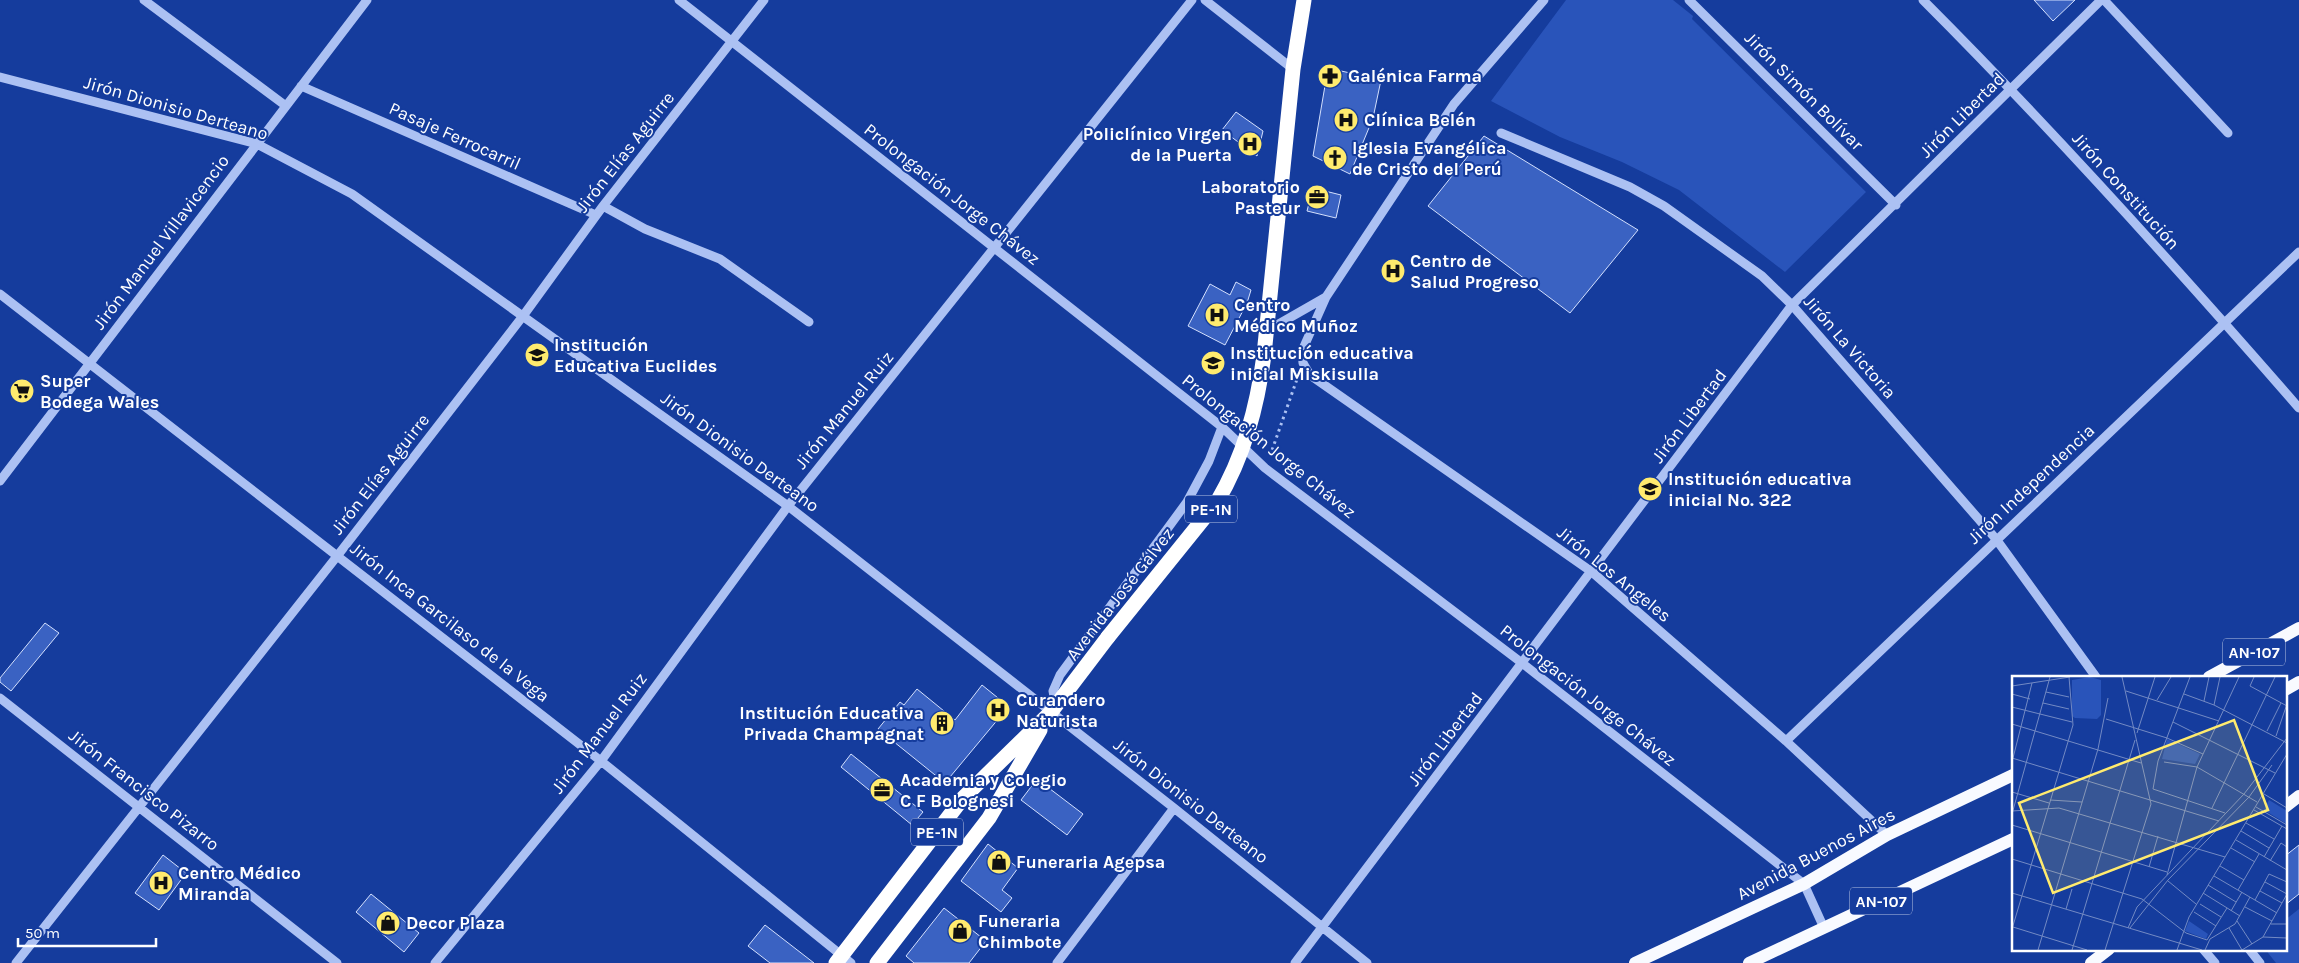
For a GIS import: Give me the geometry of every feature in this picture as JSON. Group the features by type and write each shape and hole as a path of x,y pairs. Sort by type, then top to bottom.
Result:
{"highway":[{"name":"Avenida José Gálvez","path":"877,963 989,818 1053,709 1217,502 1240,457 1255,411 1268,330 1293,69 1304,0"},
{"name":"Avenida José Gálvez","path":"843,960 963,798 1053,709"}],"main road":[{"name":"AN-107","path":"2211,676 2299,628"},
{"name":"AN-107","path":"2286,689 2299,682"},
{"name":"Avenida Buenos Aires","path":"1635,963 1804,884 1887,835 2012,775"},
{"path":"2286,806 2299,796"},
{"name":"AN-107","path":"1749,963 2012,839"},
{"path":"2091,963 2108,950"}],"street":[{"path":"144,0 286,106"},
{"name":"Jirón Manuel Villavicencio","path":"0,481 367,0"},
{"name":"Prolongación Jorge Chávez","path":"679,0 1222,427 1265,468 1522,663 1804,884 1824,928"},
{"name":"Jirón Elías Aguirre","path":"16,963 338,555 523,316 596,215 764,0"},
{"name":"Jirón Manuel Ruiz","path":"435,963 601,761 788,506 1192,0"},
{"path":"1205,0 1293,69"},
{"path":"1303,363 1302,351 1326,297 1454,104 1544,0"},
{"name":"Jirón Simón Bolívar","path":"1689,0 1896,205"},
{"name":"Jirón Constitución","path":"1923,0 2012,89 2299,408"},
{"path":"2102,0 2228,133"},
{"name":"Jirón Libertad","path":"1295,963 1792,305 1896,205 2102,0"},
{"name":"Jirón Dionisio Derteano","path":"0,77 257,144 352,194 788,506 1053,709 1367,963"},
{"name":"Pasaje Ferrocarril","path":"301,86 596,215"},
{"name":"Jirón La Victoria","path":"1501,134 1630,187 1664,206 1762,276 1792,305 1996,539 2095,676"},
{"path":"603,206 645,228 720,259 809,322"},
{"name":"Jirón Independencia","path":"1786,741 2299,252"},
{"name":"Jirón Inca Garcilaso de la Vega","path":"0,294 90,362 601,761 843,960"},
{"path":"1268,330 1326,297"},
{"name":"Jirón Los Angeles","path":"1303,363 1310,375 1592,572 1786,741 1887,835"},
{"path":"1053,709 1053,691 1060,676 1188,502 1209,461 1222,427"},
{"name":"Jirón Francisco Pizarro","path":"0,698 338,963"},
{"path":"1056,963 1174,808"},
{"path":"2205,950 2214,963"},
{"path":"2250,950 2260,963"}],"path":[{"path":"1265,468 1303,363"}],"shaded area":[{"path":"1566,0 1673,0 1693,16 1692,19 1866,192 1785,272 1679,190 1622,162 1560,137 1491,101"},
{"path":"2299,909 2299,963 2276,963 2266,950 2286,950 2286,919"}],"building":[{"path":"2034,0 2075,0 2053,21"},
{"path":"1328,68 1381,80 1373,118 1350,174 1313,156"},
{"name":"Policlínico Virgen de la Puerta","path":"1236,112 1263,131 1257,156 1222,130"},
{"path":"1484,136 1638,230 1570,313 1428,206"},
{"path":"1313,188 1341,195 1336,218 1307,211"},
{"name":"Centro Médico Muñoz","path":"1236,282 1251,290 1247,303 1225,345 1188,326 1210,284 1230,295"},
{"path":"45,623 59,633 11,691 0,682 0,678"},
{"path":"982,685 1003,702 1004,712 945,783 878,729 900,702 904,705 917,689 955,720"},
{"name":"Academia y Colegio C F Bolognesi","path":"851,754 923,812 912,825 841,767"},
{"path":"1037,779 1083,814 1067,835 1021,800"},
{"path":"988,844 1018,868 1002,890 1012,898 1001,912 961,881"},
{"path":"2299,845 2299,894 2286,904 2286,855"},
{"name":"Centro Médico Miranda","path":"163,855 186,873 159,910 135,893"},
{"name":"Decor Plaza","path":"371,894 419,933 404,952 356,912"},
{"path":"944,908 986,941 969,963 914,963 906,956"},
{"path":"765,925 814,963 770,963 748,946"}],"place":[{"name":"Galénica Farma","path":"1330,76"},
{"name":"Clínica Belén","path":"1346,120"},
{"name":"Policlínico Virgen de la Puerta","path":"1250,144"},
{"name":"Iglesia Evangélica de Cristo del Perú","path":"1335,158"},
{"name":"Laboratorio Pasteur","path":"1317,197"},
{"name":"Centro de Salud Progreso","path":"1393,271"},
{"name":"Centro Médico Muñoz","path":"1217,315"},
{"name":"Institución Educativa Euclides","path":"537,355"},
{"name":"Institución educativa inicial Miskisulla","path":"1213,363"},
{"name":"Super Bodega Wales","path":"22,391"},
{"name":"Institución educativa inicial No. 322","path":"1650,489"},
{"name":"Curandero Naturista","path":"998,710"},
{"name":"Institución Educativa Privada Champagnat","path":"942,723"},
{"name":"Academia y Colegio C F Bolognesi","path":"882,790"},
{"name":"Funeraria Agepsa","path":"999,862"},
{"name":"Centro Médico Miranda","path":"161,883"},
{"name":"Decor Plaza","path":"388,923"},
{"name":"Funeraria Chimbote","path":"960,931"}]}
